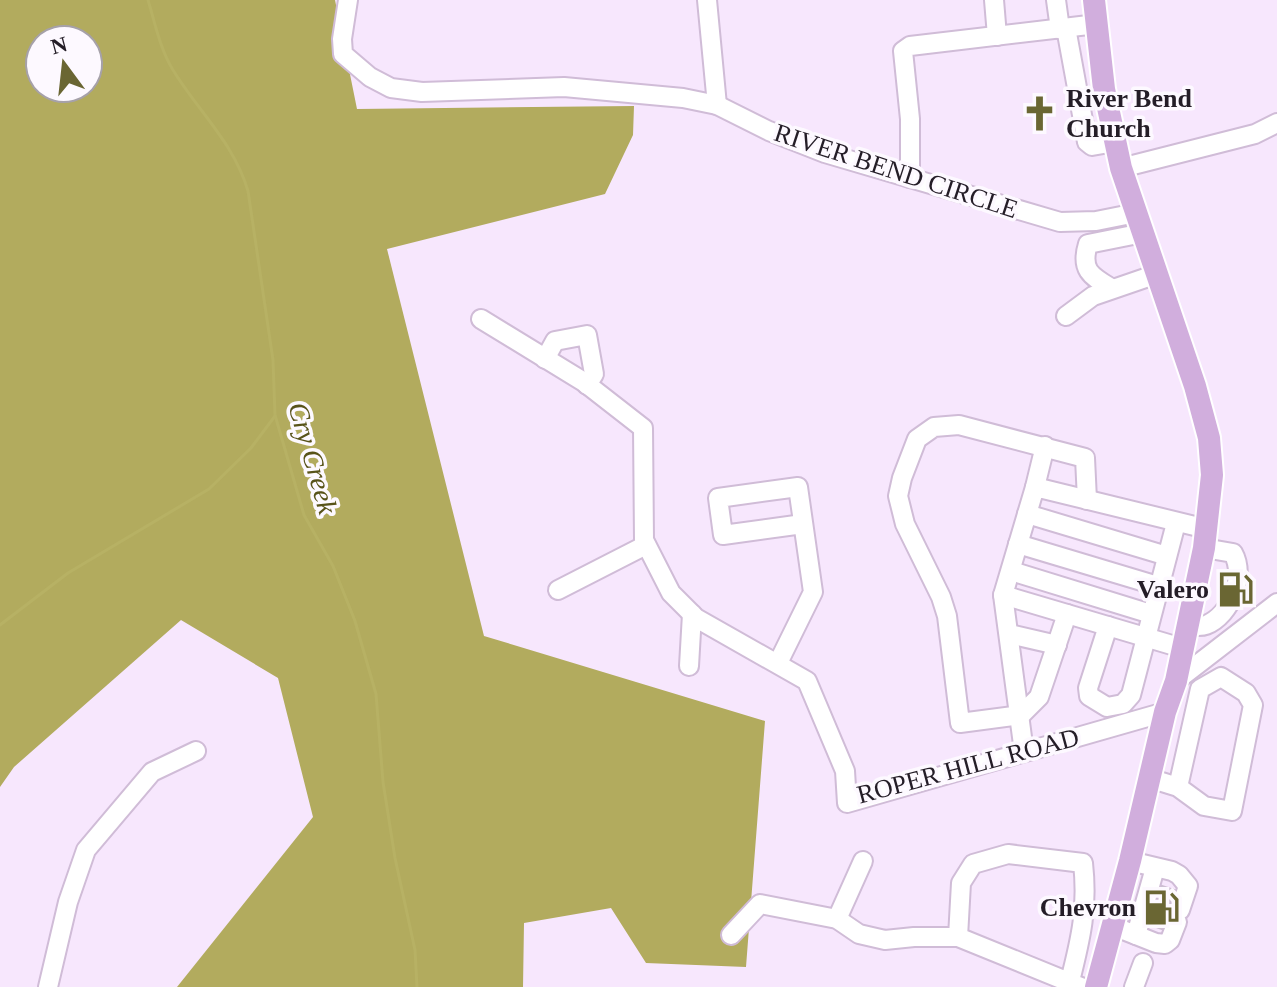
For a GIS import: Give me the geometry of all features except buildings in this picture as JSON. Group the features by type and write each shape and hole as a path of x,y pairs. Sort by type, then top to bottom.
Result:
{"main road":[{"path":"1094,0 1104,89 1121,168 1195,386 1209,438 1212,475 1206,538 1176,681 1096,987"}],"street":[{"name":"RIVER BEND CIRCLE","path":"348,0 343,54 370,77 391,88 422,92 564,87 683,98 717,105 769,131 825,153 1060,222 1140,223"},
{"path":"707,0 717,105"},
{"path":"994,0 997,36"},
{"path":"1056,0 1087,142 1092,146 1115,142"},
{"path":"910,178 910,119 903,51 910,46 1097,24"},
{"path":"1121,168 1255,134 1277,123"},
{"path":"1111,288 1093,278 1087,269 1085,252 1088,244 1140,223"},
{"path":"1066,316 1111,288 1157,274"},
{"name":"ROPER HILL ROAD","path":"481,319 587,385 643,428 644,540 671,593 692,614 807,681 845,771 847,803 1024,752 1164,718"},
{"path":"545,359 555,341 587,335 594,374 587,385"},
{"path":"1067,614 1039,697 1021,715 960,723 947,616 941,597 905,524 898,496 917,439 934,427 959,425 1085,458 1087,500"},
{"path":"1024,752 1003,595 1045,446"},
{"path":"778,663 813,592 798,487 718,498 723,535 803,524"},
{"path":"1003,595 1146,637 1185,636 1206,626 1221,614 1235,594 1237,560 1233,553 1206,538 1176,523 1035,487"},
{"path":"1027,514 1167,556"},
{"path":"1108,626 1088,688 1089,696 1107,707 1123,704 1131,695 1176,523"},
{"path":"1018,544 1158,586"},
{"path":"558,590 646,545"},
{"path":"1011,571 1151,614"},
{"path":"1176,681 1277,603"},
{"path":"689,666 692,614"},
{"path":"1009,634 1057,645"},
{"path":"1015,669 1047,675"},
{"path":"1149,778 1178,787 1204,806 1232,811 1253,705 1246,693 1221,677 1200,689 1178,787"},
{"path":"1176,681 1200,689"},
{"path":"1164,718 1189,737"},
{"path":"48,987 68,902 86,850 152,772 196,751"},
{"path":"731,935 760,904 837,919 859,934 885,940 958,937 1076,984 1087,895 1083,863 1008,854 973,864 961,883 958,937"},
{"path":"837,919 863,861"},
{"path":"1130,861 1179,875 1188,886 1136,935"},
{"path":"1113,926 1156,943 1165,944 1170,940 1166,909 1155,868"},
{"path":"1134,987 1143,963"}],"shaded area":[{"path":"0,0 335,0 357,109 634,106 633,135 605,194 387,249 484,636 765,721 746,967 646,963 611,908 524,923 523,987 177,987 313,817 278,678 181,620 14,767 0,787"}],"waterway":[{"name":"Cry Creek","path":"148,0 168,62 225,142 248,191 273,360 275,415 304,515 333,566 355,621 376,694 383,782 395,858 415,950 417,987"},
{"path":"0,625 68,573 209,489 251,448 275,416"}],"tunnel":[{"path":"1158,893 1173,898"},
{"path":"1152,917 1166,922"}],"place":[{"name":"River Bend Church","path":"1040,113"},
{"name":"Valero","path":"1235,589"},
{"name":"Chevron","path":"1162,907"}]}
